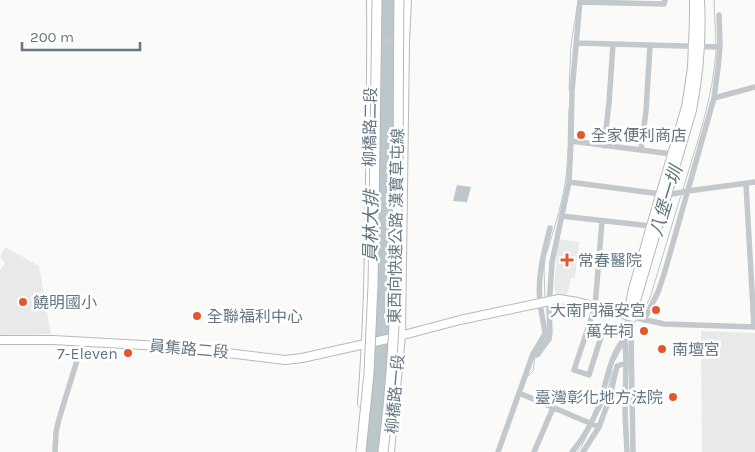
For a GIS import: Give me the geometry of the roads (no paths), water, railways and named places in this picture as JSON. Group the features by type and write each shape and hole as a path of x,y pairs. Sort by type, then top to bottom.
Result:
{"highway":[{"name":"東西向快速公路 漢寶草屯線","path":"361,452 369,373 373,285 377,0"},
{"name":"東西向快速公路 漢寶草屯線","path":"383,452 391,371 396,284 399,0"}],"main road":[{"name":"柳橋路二段","path":"366,344 375,41 371,0"},
{"name":"柳橋路二段","path":"401,335 401,41 407,0"},
{"path":"630,317 633,289 651,226 664,194 692,110 697,85 694,0"},
{"path":"630,317 686,107 696,46 700,0"},
{"path":"401,335 460,320 559,299 630,317"},
{"name":"員集路二段","path":"0,340 83,341 200,349 285,360 302,358 401,335"},
{"name":"柳橋路一段","path":"390,452 401,335"},
{"name":"柳橋路一段","path":"357,452 366,344"}],"street":[{"path":"535,355 549,339 550,332 549,308 552,262 569,182 572,92 580,1 664,4 664,0"},
{"path":"644,320 658,292 714,98 718,68 719,15"},
{"path":"375,41 401,41"},
{"path":"576,43 717,47"},
{"path":"604,146 613,44"},
{"path":"641,150 646,111 650,44"},
{"path":"714,98 755,87"},
{"path":"571,141 672,154"},
{"path":"569,182 664,194 755,182"},
{"path":"630,317 664,324 755,327 746,184"},
{"path":"561,216 651,226"},
{"path":"601,337 589,375 574,370 595,307 602,221"},
{"path":"498,452 519,393 545,334 540,304 542,261 550,228"},
{"path":"630,317 625,338 633,452"},
{"path":"627,452 630,317"},
{"path":"572,452 590,424 598,407 612,357 625,338"},
{"path":"55,452 59,419 83,341"},
{"path":"583,452 599,427 609,400 618,366 626,363"},
{"path":"519,393 599,427"},
{"path":"534,452 552,408"}],"waterway":[{"name":"八堡一圳","path":"714,0 716,46"},
{"path":"569,90 571,45 577,7"},
{"name":"八堡一圳","path":"683,189 708,103 716,50"},
{"path":"547,252 565,184 568,156 569,109"},
{"name":"八堡一圳","path":"640,316 650,298 681,195"},
{"path":"545,261 545,299"},
{"name":"八堡一圳","path":"615,360 623,346"},
{"path":"528,376 533,371 535,357"},
{"name":"八堡一圳","path":"599,412 606,399 612,371"},
{"name":"八堡一圳","path":"577,452 588,433"}],"place":[{"name":"全家便利商店","path":"581,135"},
{"name":"常春醫院","path":"567,260"},
{"name":"饒明國小","path":"23,302"},
{"name":"大南門福安宮","path":"656,310"},
{"name":"全聯福利中心","path":"197,316"},
{"name":"萬年祠","path":"644,331"},
{"name":"南壇宮","path":"662,349"},
{"name":"7-Eleven","path":"128,353"},
{"name":"臺灣彰化地方法院","path":"673,397"}],"water label":[{"name":"員林大排","path":"371,226"}]}
